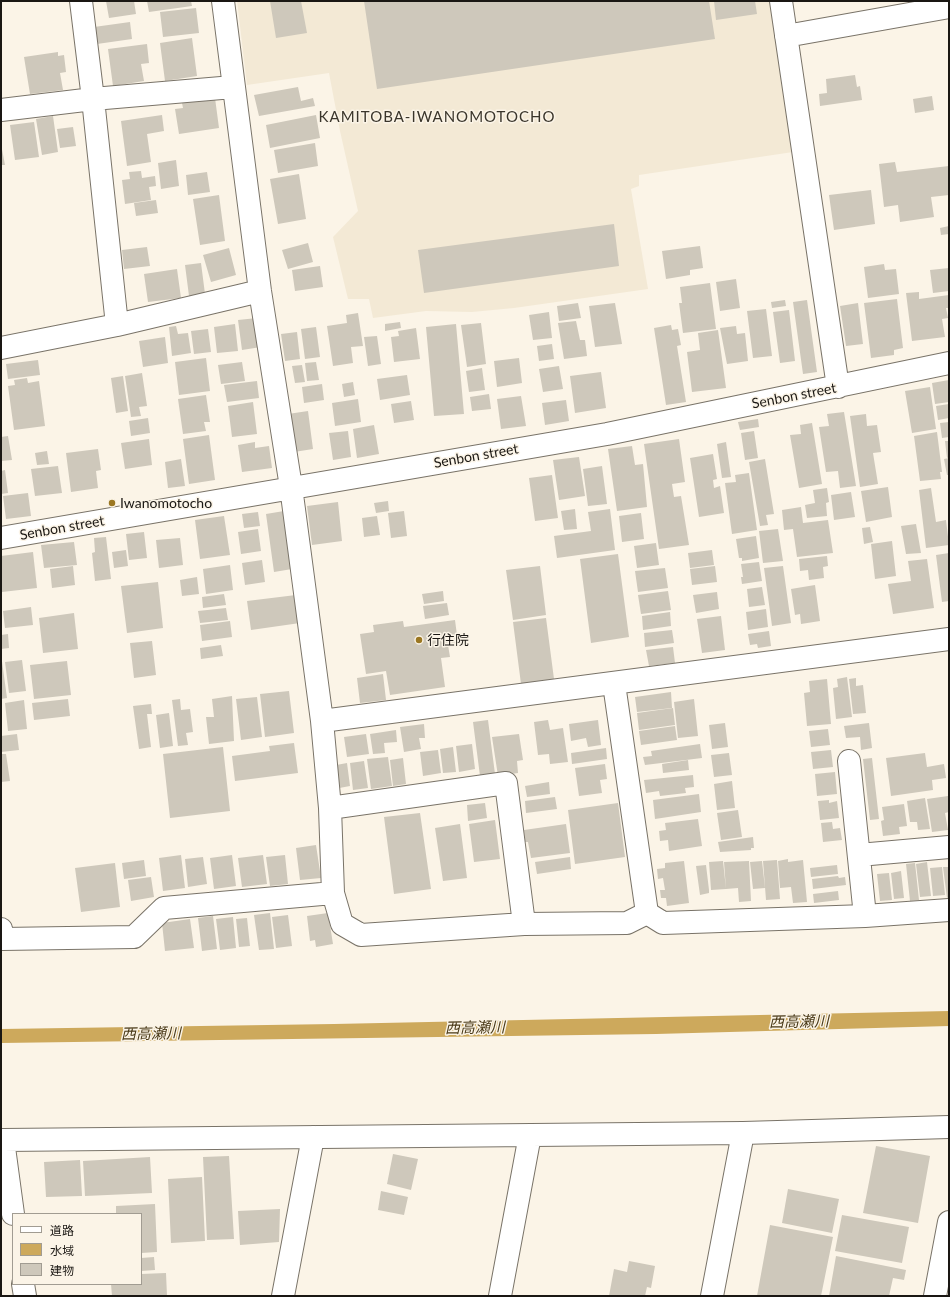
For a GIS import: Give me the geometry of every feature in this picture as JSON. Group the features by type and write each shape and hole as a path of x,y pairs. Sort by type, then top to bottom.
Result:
{"street":[{"path":"81,1 93,98 117,325"},
{"path":"223,1 260,292 291,488 322,721 330,808 333,893 342,924 361,935 524,924 627,923 647,913"},
{"path":"782,1 838,387"},
{"path":"786,36 949,7"},
{"path":"1,110 93,98 233,87"},
{"path":"1,348 117,325 260,292"},
{"name":"Senbon street","path":"1,538 608,434 949,363"},
{"path":"322,721 949,639"},
{"path":"614,684 647,913 663,923 865,916 949,910"},
{"path":"849,761 865,916"},
{"path":"330,808 506,783 524,924"},
{"path":"859,855 949,847"},
{"path":"1,929 2,939 134,937 164,908 333,893"},
{"path":"14,1213 3,1140 743,1133 949,1127"},
{"path":"712,1296 743,1133"},
{"path":"500,1296 530,1135"},
{"path":"283,1296 313,1138"},
{"path":"935,1296 949,1222"},
{"path":"23,1285 25,1296"}],"shaded area":[{"path":"237,1 771,1 793,152 639,175 639,186 631,189 648,289 514,308 472,312 426,311 373,318 369,299 348,299 333,237 358,211 329,73 247,85"}],"water":[{"name":"西高瀬川","path":"949,1011 949,1026 656,1034 1,1043 1,1029 334,1024"}],"building":[{"path":"106,1 134,1 136,14 109,18"},
{"path":"147,1 191,1 192,6 149,12"},
{"path":"270,1 301,1 307,33 276,38"},
{"path":"364,1 709,1 715,39 377,89"},
{"path":"714,1 755,1 757,14 716,20"},
{"path":"196,8 199,33 163,37 160,12"},
{"path":"130,22 132,39 97,44 94,27"},
{"path":"192,38 197,76 165,81 160,43"},
{"path":"147,44 149,63 141,64 144,81 113,86 108,49"},
{"path":"58,52 58,56 64,55 66,72 60,73 63,90 30,94 24,57"},
{"path":"855,75 857,87 860,86 862,100 820,106 819,94 827,93 826,79"},
{"path":"298,87 301,101 313,98 315,106 259,116 254,95"},
{"path":"932,96 934,110 915,113 913,99"},
{"path":"215,98 219,128 179,134 175,109 183,108 182,103"},
{"path":"162,115 164,131 147,134 151,162 127,166 121,121"},
{"path":"316,115 320,138 270,148 266,125"},
{"path":"53,116 58,152 42,155 36,119"},
{"path":"34,122 39,157 15,160 10,125"},
{"path":"73,127 76,146 60,148 57,129"},
{"path":"315,143 318,166 278,173 274,150"},
{"path":"1,144 5,165 1,165"},
{"path":"176,160 179,186 161,189 158,163"},
{"path":"895,162 897,172 949,166 949,195 931,197 934,217 900,222 898,205 884,207 879,164"},
{"path":"141,171 142,178 155,176 156,186 149,187 151,200 125,204 122,180 130,179 129,172"},
{"path":"207,172 210,192 188,195 186,175"},
{"path":"299,174 306,219 278,224 270,179"},
{"path":"871,190 875,224 834,230 829,195"},
{"path":"219,195 225,241 200,245 193,199"},
{"path":"156,200 158,213 136,216 134,203"},
{"path":"614,224 619,266 424,293 418,250"},
{"path":"949,226 949,234 941,235 940,228"},
{"path":"308,243 313,262 288,269 282,250"},
{"path":"700,246 703,268 690,270 690,275 666,279 662,251"},
{"path":"147,247 150,266 124,269 122,250"},
{"path":"229,248 236,275 211,282 203,255"},
{"path":"201,263 205,294 189,296 185,265"},
{"path":"884,264 885,270 896,269 899,294 868,298 864,267"},
{"path":"320,266 323,287 295,291 292,270"},
{"path":"949,268 949,291 933,293 930,270"},
{"path":"177,269 181,298 148,302 144,274"},
{"path":"736,279 740,308 720,311 716,282"},
{"path":"710,283 716,329 683,333 679,303 682,303 680,287"},
{"path":"919,292 919,299 949,295 949,308 946,308 948,318 942,319 945,337 912,341 906,293"},
{"path":"897,299 903,348 894,350 894,355 871,358 864,303"},
{"path":"785,300 786,306 772,308 771,302"},
{"path":"807,300 817,372 803,374 793,302"},
{"path":"578,303 581,318 559,321 557,306"},
{"path":"615,303 622,344 595,347 589,306"},
{"path":"858,303 863,344 846,346 840,306"},
{"path":"766,309 772,356 753,358 747,311"},
{"path":"789,310 795,361 780,363 773,312"},
{"path":"549,312 552,338 533,340 529,315"},
{"path":"358,313 363,346 351,347 353,363 333,366 327,326 347,323 346,315"},
{"path":"257,318 261,347 242,350 238,320"},
{"path":"576,321 580,340 585,340 587,356 564,359 558,323"},
{"path":"400,322 401,328 385,331 385,324"},
{"path":"481,323 486,364 467,367 461,325"},
{"path":"235,324 238,351 217,353 214,327"},
{"path":"456,324 464,414 434,416 426,327"},
{"path":"671,325 672,330 678,329 681,345 677,346 686,402 666,405 654,328"},
{"path":"176,326 178,334 188,333 191,353 172,356 169,327"},
{"path":"736,326 737,334 745,333 748,361 727,364 720,328"},
{"path":"316,327 320,357 305,359 301,329"},
{"path":"416,328 420,359 394,362 391,337 399,336 398,331"},
{"path":"208,329 211,352 194,354 191,331"},
{"path":"718,330 726,388 692,392 687,352 700,350 698,333"},
{"path":"297,332 300,359 285,361 281,334"},
{"path":"377,336 381,364 368,366 364,337"},
{"path":"165,337 168,363 143,367 139,341"},
{"path":"552,344 554,359 539,361 537,346"},
{"path":"206,358 210,391 179,395 175,362"},
{"path":"519,358 522,383 497,387 494,361"},
{"path":"38,360 40,375 8,379 6,364"},
{"path":"242,362 245,381 221,384 218,365"},
{"path":"316,362 319,380 307,381 305,363"},
{"path":"302,365 305,382 295,383 292,366"},
{"path":"559,366 563,389 543,392 539,369"},
{"path":"482,368 485,390 469,392 466,371"},
{"path":"601,372 606,408 575,413 570,376"},
{"path":"142,373 147,406 139,407 141,416 131,417 125,376"},
{"path":"407,375 410,395 380,400 377,379"},
{"path":"123,376 128,411 116,413 111,378"},
{"path":"27,378 28,383 39,381 45,426 14,430 8,386 15,385 14,380"},
{"path":"949,380 949,402 935,404 932,383"},
{"path":"257,381 259,398 227,402 224,385"},
{"path":"353,382 355,395 344,397 342,384"},
{"path":"322,384 324,400 304,403 302,387"},
{"path":"930,387 936,429 912,433 905,391"},
{"path":"489,394 491,409 472,411 470,397"},
{"path":"206,395 210,422 204,422 206,431 183,434 178,399"},
{"path":"521,396 526,426 501,429 497,399"},
{"path":"358,399 361,422 335,426 332,403"},
{"path":"566,400 569,421 545,425 542,403"},
{"path":"411,401 414,420 394,423 391,404"},
{"path":"253,402 257,434 232,437 228,406"},
{"path":"949,404 949,418 938,420 936,406"},
{"path":"308,411 313,449 294,452 288,414"},
{"path":"844,412 856,486 840,488 838,471 826,472 819,427 829,426 827,414"},
{"path":"866,414 867,426 877,425 881,452 873,453 878,484 860,487 850,416"},
{"path":"148,418 150,433 131,436 129,421"},
{"path":"758,419 759,427 740,430 738,422"},
{"path":"949,422 949,437 942,438 940,423"},
{"path":"812,423 822,484 799,488 790,435 801,434 800,425"},
{"path":"374,425 379,454 357,458 353,429"},
{"path":"348,431 351,457 333,460 329,433"},
{"path":"754,431 758,458 745,460 741,433"},
{"path":"937,432 942,472 940,472 941,479 920,481 914,436"},
{"path":"209,435 215,480 189,484 183,439"},
{"path":"8,436 12,460 1,461 1,437"},
{"path":"149,439 152,465 125,469 121,443"},
{"path":"679,439 685,482 672,484 674,497 681,496 689,545 659,549 644,444"},
{"path":"945,441 949,441 949,457 947,458"},
{"path":"255,442 255,448 269,446 272,468 242,472 238,445"},
{"path":"726,442 731,477 722,478 717,444"},
{"path":"632,446 635,465 643,464 647,507 617,511 608,449"},
{"path":"98,449 101,470 96,471 98,488 71,492 66,453"},
{"path":"47,451 49,464 37,465 35,453"},
{"path":"713,454 717,479 713,480 714,488 720,486 724,513 699,517 690,458"},
{"path":"579,457 585,496 559,500 553,460"},
{"path":"949,458 949,475 947,475 944,459"},
{"path":"181,459 185,486 168,488 165,462"},
{"path":"765,459 774,514 766,515 768,525 760,526 749,462"},
{"path":"58,466 62,493 35,496 31,469"},
{"path":"602,466 607,504 588,506 583,469"},
{"path":"5,470 8,493 1,494 1,471"},
{"path":"749,473 757,530 732,534 725,483 736,482 735,475"},
{"path":"552,475 558,518 535,521 529,478"},
{"path":"888,487 892,517 866,522 861,491"},
{"path":"827,488 829,502 826,503 827,516 807,518 805,505 815,503 813,490"},
{"path":"931,488 936,522 946,520 949,545 926,548 919,490"},
{"path":"851,492 855,517 834,520 831,495"},
{"path":"28,493 31,516 6,519 3,496"},
{"path":"388,501 389,511 376,513 374,503"},
{"path":"338,502 342,541 312,545 307,506"},
{"path":"801,507 803,523 828,520 833,553 797,557 793,529 784,530 782,510"},
{"path":"575,509 577,529 564,530 561,511"},
{"path":"610,509 615,550 557,558 554,536 591,531 588,512"},
{"path":"284,511 292,569 274,572 266,514"},
{"path":"404,511 407,536 391,538 388,513"},
{"path":"258,512 260,526 244,528 242,514"},
{"path":"641,513 644,539 622,542 619,516"},
{"path":"224,516 230,555 200,559 195,520"},
{"path":"377,516 380,535 364,537 362,518"},
{"path":"916,524 921,553 906,554 901,526"},
{"path":"870,527 873,542 864,544 862,528"},
{"path":"258,529 261,551 241,554 238,532"},
{"path":"778,529 783,561 763,563 759,531"},
{"path":"144,532 147,558 129,560 126,534"},
{"path":"756,536 759,558 742,561 742,558 739,558 736,539"},
{"path":"106,537 111,579 95,581 92,553 95,552 94,538"},
{"path":"180,538 183,565 159,568 156,540"},
{"path":"892,541 896,576 875,579 871,544"},
{"path":"74,542 77,565 44,568 41,545"},
{"path":"656,543 659,565 637,568 634,546"},
{"path":"126,550 128,566 114,568 112,552"},
{"path":"712,550 714,565 690,568 688,553"},
{"path":"33,552 37,588 2,592 1,556"},
{"path":"949,553 949,601 942,602 936,555"},
{"path":"618,554 629,637 591,643 580,559"},
{"path":"827,556 828,566 823,567 824,578 809,580 808,570 800,571 799,559"},
{"path":"927,559 934,608 893,614 888,584 911,581 908,561"},
{"path":"262,560 265,582 245,585 242,563"},
{"path":"759,562 762,581 742,584 741,577 743,577 741,564"},
{"path":"230,565 233,590 206,594 203,569"},
{"path":"73,566 75,585 52,588 50,569"},
{"path":"540,566 546,615 513,620 506,570"},
{"path":"715,566 717,582 692,585 690,569"},
{"path":"783,566 791,623 772,626 764,568"},
{"path":"665,568 668,588 638,592 635,571"},
{"path":"197,577 199,594 182,596 180,580"},
{"path":"158,582 163,628 127,633 121,586"},
{"path":"815,585 820,621 801,624 800,614 795,615 791,589"},
{"path":"762,587 765,605 749,607 747,589"},
{"path":"443,591 444,601 424,604 422,594"},
{"path":"668,591 671,610 641,614 638,595"},
{"path":"717,592 719,609 696,613 693,595"},
{"path":"224,594 226,605 203,608 202,597"},
{"path":"296,595 300,623 251,630 247,601"},
{"path":"447,603 449,615 425,619 423,606"},
{"path":"31,607 33,625 5,628 3,611"},
{"path":"226,608 228,620 200,623 198,611"},
{"path":"766,609 768,627 748,630 746,612"},
{"path":"670,612 671,626 643,630 642,616"},
{"path":"74,613 78,649 43,653 39,618"},
{"path":"721,616 725,650 702,653 697,619"},
{"path":"546,618 554,679 521,684 513,622"},
{"path":"455,620 458,643 448,645 450,657 441,658 445,687 390,695 386,671 366,674 360,634 374,632 373,625 403,621 404,627"},
{"path":"230,621 232,637 202,641 200,625"},
{"path":"672,630 674,643 645,647 644,633"},
{"path":"769,631 771,646 758,648 757,644 750,645 748,634"},
{"path":"8,634 9,648 1,649 1,635"},
{"path":"152,641 156,675 134,678 130,643"},
{"path":"221,645 223,656 201,659 200,648"},
{"path":"673,647 675,663 649,666 646,650"},
{"path":"1,654 7,698 1,699"},
{"path":"22,660 26,691 9,693 5,662"},
{"path":"67,661 71,695 34,699 30,665"},
{"path":"383,674 386,700 360,703 357,678"},
{"path":"847,677 852,717 836,719 833,688 838,687 837,679"},
{"path":"856,678 856,686 863,685 866,713 853,714 849,679"},
{"path":"827,679 831,724 807,726 804,693 810,692 809,681"},
{"path":"289,691 294,733 265,737 260,694"},
{"path":"671,692 672,708 637,712 635,697"},
{"path":"232,696 234,741 209,744 206,717 214,717 212,699"},
{"path":"257,697 262,737 241,740 236,699"},
{"path":"68,699 70,716 34,720 32,703"},
{"path":"180,699 181,710 190,709 193,732 186,733 188,745 178,746 172,700"},
{"path":"694,699 698,736 678,738 674,702"},
{"path":"24,700 27,729 8,731 5,703"},
{"path":"151,704 152,714 147,714 151,747 139,749 133,706"},
{"path":"673,708 675,725 639,730 637,713"},
{"path":"169,713 173,746 160,748 156,715"},
{"path":"488,720 495,774 480,776 473,722"},
{"path":"548,720 550,730 563,728 568,762 550,764 549,754 538,755 534,722"},
{"path":"598,720 601,745 588,747 586,738 571,741 569,724"},
{"path":"725,723 728,747 712,749 709,725"},
{"path":"869,723 872,748 861,750 860,737 846,738 844,726"},
{"path":"424,724 425,738 419,738 421,749 404,752 400,727"},
{"path":"675,726 677,740 641,745 639,731"},
{"path":"828,729 830,745 811,747 809,731"},
{"path":"396,730 397,742 384,743 385,753 373,754 370,734"},
{"path":"17,734 19,750 1,752 1,736"},
{"path":"366,734 369,754 347,757 344,737"},
{"path":"519,734 523,760 517,761 518,773 498,776 492,737"},
{"path":"294,743 298,773 235,781 232,756 270,751 269,746"},
{"path":"472,744 475,769 459,772 456,746"},
{"path":"700,744 702,758 645,765 643,757 652,756 651,751"},
{"path":"223,747 230,811 170,818 163,754"},
{"path":"453,747 456,772 443,773 440,749"},
{"path":"606,748 607,759 572,764 571,753"},
{"path":"438,750 441,773 423,776 420,752"},
{"path":"831,750 833,767 813,769 811,752"},
{"path":"729,753 732,775 714,777 711,755"},
{"path":"925,753 927,767 944,764 946,778 932,780 933,790 891,796 886,758"},
{"path":"1,754 6,754 10,781 1,782"},
{"path":"388,757 392,786 371,789 367,759"},
{"path":"403,758 406,784 393,786 390,760"},
{"path":"872,758 879,819 870,820 863,759"},
{"path":"688,760 689,770 663,773 662,764"},
{"path":"364,761 368,788 353,790 350,763"},
{"path":"347,763 350,786 334,789 331,766"},
{"path":"605,764 607,779 600,780 602,793 579,796 575,768"},
{"path":"835,772 837,794 817,796 815,774"},
{"path":"693,775 694,787 685,788 686,793 660,796 659,791 646,793 644,780"},
{"path":"732,781 735,808 717,810 714,784"},
{"path":"549,782 550,794 527,797 525,786"},
{"path":"699,794 701,812 655,819 653,800"},
{"path":"948,796 949,812 945,813 948,830 932,832 927,799"},
{"path":"555,797 557,809 526,813 525,801"},
{"path":"925,798 930,829 918,830 917,822 910,822 907,801"},
{"path":"829,800 829,803 837,801 839,818 820,820 818,801"},
{"path":"485,803 487,818 468,821 467,805"},
{"path":"618,803 625,857 575,864 568,810"},
{"path":"904,804 907,826 899,827 900,834 883,836 881,821 884,820 882,807"},
{"path":"738,810 742,837 721,840 717,813"},
{"path":"420,813 431,889 394,894 384,817"},
{"path":"698,819 702,846 669,851 668,840 660,841 659,831 666,830 665,823"},
{"path":"495,820 500,859 474,862 469,824"},
{"path":"832,822 833,829 840,828 842,840 823,842 821,823"},
{"path":"460,824 467,878 443,881 435,828"},
{"path":"566,824 570,853 531,858 528,842 525,842 524,830"},
{"path":"753,837 754,848 751,848 751,850 720,852 718,842"},
{"path":"316,845 321,878 300,880 296,848"},
{"path":"181,855 185,888 163,891 159,858"},
{"path":"232,855 236,886 214,889 210,858"},
{"path":"263,855 267,884 242,887 238,858"},
{"path":"285,855 288,884 270,886 266,857"},
{"path":"203,857 207,884 188,887 185,859"},
{"path":"570,857 571,869 537,874 535,862"},
{"path":"788,859 788,862 803,860 807,902 793,903 791,887 780,888 778,861"},
{"path":"144,860 146,876 124,879 122,863"},
{"path":"777,860 780,899 766,900 763,861"},
{"path":"684,861 689,903 667,906 666,898 661,898 660,890 665,890 663,878 658,879 657,869 665,868 665,863"},
{"path":"723,861 726,889 711,890 709,862"},
{"path":"749,861 751,901 739,902 738,888 726,889 724,862"},
{"path":"762,861 765,888 753,889 750,862"},
{"path":"927,862 931,896 920,897 916,864"},
{"path":"115,863 120,907 81,912 75,868"},
{"path":"915,863 919,900 910,901 906,864"},
{"path":"706,865 709,893 700,895 696,866"},
{"path":"837,865 838,874 811,877 810,868"},
{"path":"942,867 945,895 933,896 930,868"},
{"path":"943,867 949,867 949,897 947,898"},
{"path":"901,871 904,898 894,899 891,873"},
{"path":"889,873 892,900 880,901 877,874"},
{"path":"838,876 839,878 845,877 846,885 813,889 812,879"},
{"path":"151,877 154,897 131,901 128,880"},
{"path":"838,891 839,900 814,903 813,894"},
{"path":"270,913 274,949 259,950 254,915"},
{"path":"328,913 333,944 316,947 315,940 310,941 307,916"},
{"path":"288,915 292,946 276,948 272,917"},
{"path":"213,916 217,949 202,951 198,918"},
{"path":"233,917 236,948 220,950 216,919"},
{"path":"247,918 250,946 239,947 236,919"},
{"path":"190,919 194,948 165,951 162,923"},
{"path":"876,1146 930,1156 918,1223 863,1213"},
{"path":"393,1154 418,1159 411,1190 387,1184"},
{"path":"229,1156 234,1239 207,1240 203,1157"},
{"path":"150,1157 152,1193 85,1196 83,1161"},
{"path":"80,1160 82,1196 46,1197 44,1162"},
{"path":"202,1177 205,1241 171,1243 168,1179"},
{"path":"788,1189 839,1199 832,1233 782,1223"},
{"path":"381,1191 408,1197 404,1215 378,1210"},
{"path":"155,1204 157,1252 142,1253 142,1213 116,1213 116,1206"},
{"path":"280,1209 279,1242 240,1245 238,1211"},
{"path":"842,1215 909,1227 902,1263 835,1251"},
{"path":"770,1225 833,1237 821,1296 757,1296"},
{"path":"836,1256 906,1270 904,1280 893,1278 889,1296 829,1296"},
{"path":"154,1257 155,1270 142,1271 142,1258"},
{"path":"629,1261 655,1266 651,1288 647,1287 645,1296 609,1296 614,1269 627,1272"},
{"path":"166,1273 167,1296 112,1296 111,1285 142,1285 142,1274"}],"place":[{"name":"Iwanomotocho","path":"112,503"},
{"name":"行住院","path":"419,640"}],"district":[{"name":"KAMITOBA-IWANOMOTOCHO","path":"437,117"}]}
